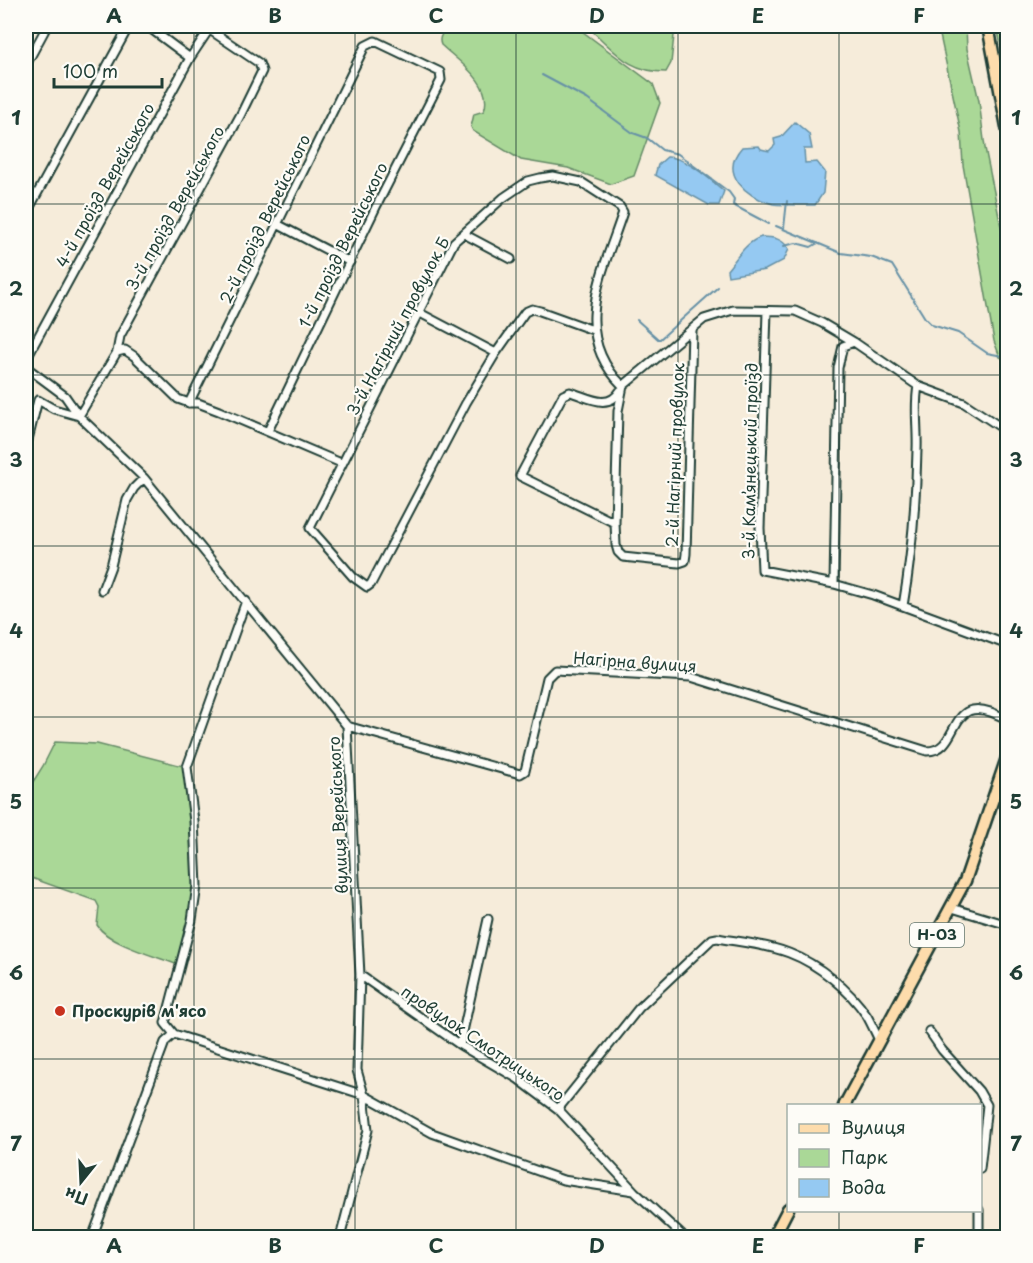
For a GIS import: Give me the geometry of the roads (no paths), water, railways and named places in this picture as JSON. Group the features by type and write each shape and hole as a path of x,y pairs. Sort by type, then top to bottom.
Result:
{"main road":[{"path":"988,26 1008,132"},
{"name":"Н-03","path":"845,1104 965,881 1008,755"},
{"path":"773,1238 787,1212"}],"street":[{"path":"26,65 47,26"},
{"path":"26,214 129,26"},
{"path":"147,26 190,58"},
{"name":"4-й проїзд Верейського","path":"26,359 190,58 210,28"},
{"name":"3-й проїзд Верейського","path":"79,416 117,352 120,336 262,71 259,63 210,28"},
{"name":"1-й проїзд Верейського","path":"268,431 441,80 440,72 375,41 365,46"},
{"name":"2-й проїзд Верейського","path":"189,403 365,46"},
{"name":"3-й Нагірний провулок Б","path":"554,177 581,182 620,207 623,212 596,296 593,330 532,309 525,312 496,353 462,411 371,584 367,587 353,577 310,528 418,312 454,243 508,194 528,181 554,177"},
{"path":"277,224 350,262"},
{"path":"464,234 511,259"},
{"path":"615,523 520,476 551,416 566,392 605,403 613,400 623,386 704,319 733,310 795,311 822,323 854,342 918,386 964,403 1008,432"},
{"name":"3-й Камʼянецький проїзд","path":"767,310 760,528 762,570 873,595 1008,645"},
{"path":"418,312 496,353"},
{"path":"593,330 604,364 623,386"},
{"name":"2-й Нагірний провулок","path":"623,386 618,411 615,523 618,552 623,557 658,562 685,561 692,330"},
{"path":"834,585 838,368 843,346 854,342"},
{"path":"117,352 125,350 134,356 178,399 198,403 341,463"},
{"name":"вулиця Верейського","path":"26,367 65,396 79,416 144,478 347,726 360,975 357,1070 364,1095 368,1130 340,1238"},
{"path":"903,606 912,538 918,386"},
{"path":"26,448 38,400 54,409 79,416"},
{"path":"613,400 618,411"},
{"path":"102,590 111,566 127,500 144,478"},
{"path":"246,601 188,767 195,832 197,886 192,920 165,1023 174,1034 364,1095 432,1133 563,1180 634,1191"},
{"name":"Нагірна вулиця","path":"347,726 520,774 525,771 547,678 555,670 691,677 927,751 936,751 947,742 959,717 976,709 990,711 1008,720"},
{"path":"952,908 1008,925"},
{"path":"460,1045 488,919"},
{"path":"558,1109 639,1008 712,939 761,945 789,953 817,966 847,993 866,1016 879,1041"},
{"name":"провулок Смотрицького","path":"360,975 460,1045 518,1079 558,1109 634,1191 685,1238"},
{"path":"929,1031 942,1050 979,1091 987,1105 982,1158"},
{"path":"92,1238 165,1042 174,1034"},
{"path":"979,1212 979,1238"}],"water":[{"path":"795,122 809,134 812,149 804,149 805,163 817,162 825,172 823,193 815,205 773,204 763,201 745,190 734,175 735,157 742,147 759,146 769,151 775,145 774,139 781,137"},
{"path":"667,157 689,164 724,191 719,205 709,205 655,175 658,165"},
{"path":"761,237 777,239 786,245 789,249 784,260 765,270 728,276 727,270 742,251"}],"waterway":[{"path":"542,75 587,99 633,133 647,138 662,150 678,154 729,192 734,199 733,205 769,224"},
{"path":"784,228 787,201"},
{"path":"776,226 841,253 871,257 892,265 925,318 932,325 958,333 987,353 1008,357"},
{"path":"784,246 796,243 811,247 818,243"},
{"path":"637,320 660,339 718,287"}],"place":[{"name":"Проскурів м'ясо","path":"60,1011"}]}
